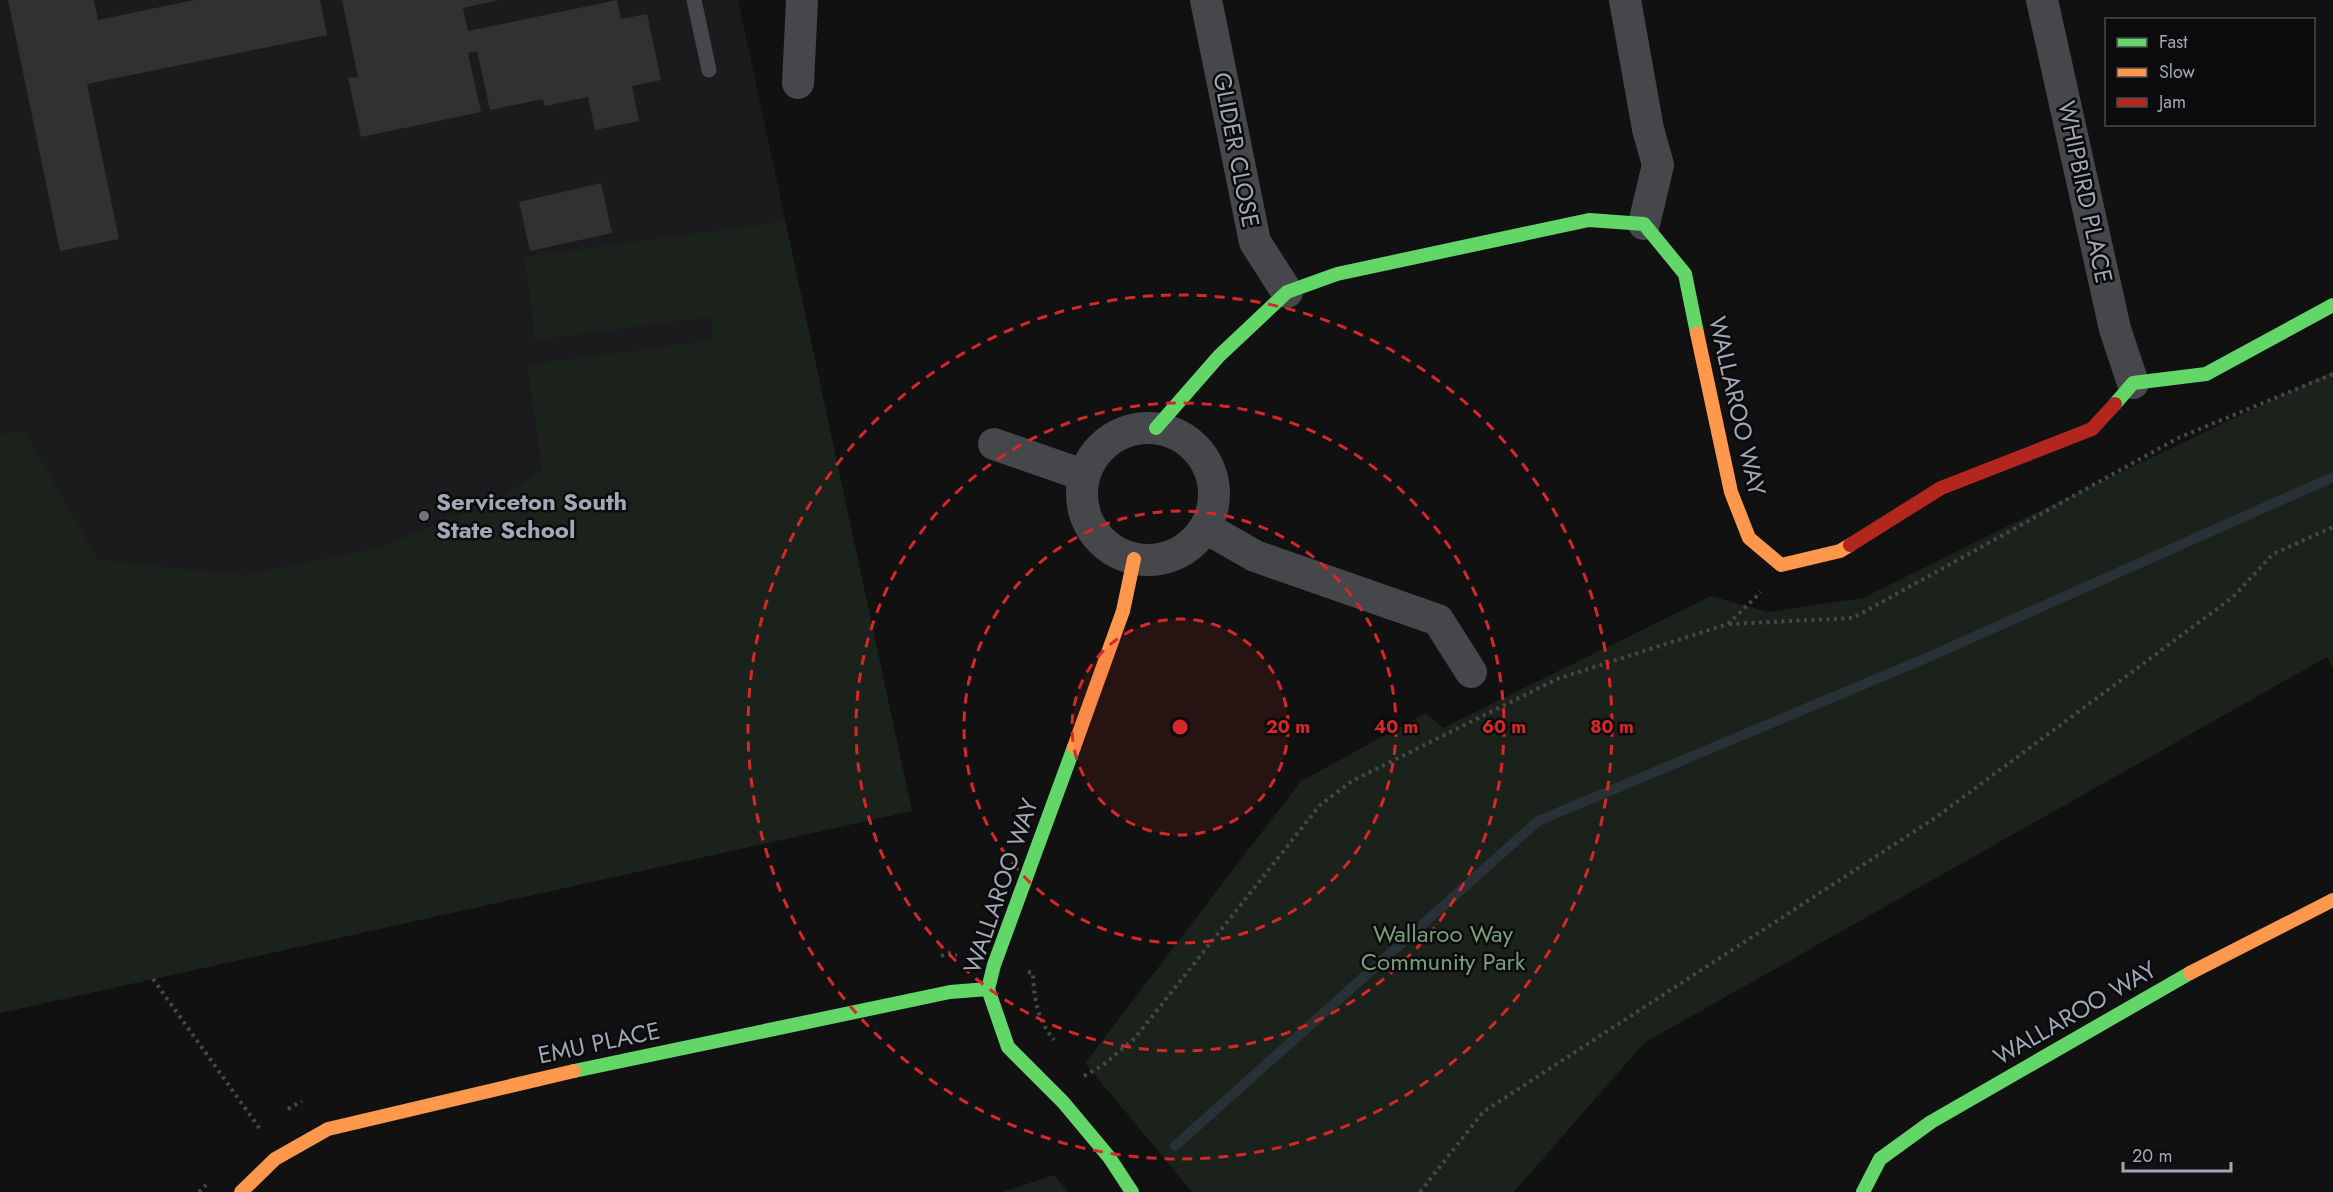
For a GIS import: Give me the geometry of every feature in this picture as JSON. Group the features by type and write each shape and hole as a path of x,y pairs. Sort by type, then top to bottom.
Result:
{"street":[{"path":"798,83 806,0"},
{"name":"GLIDER CLOSE","path":"1206,0 1255,242 1287,292"},
{"path":"1156,428 1219,356 1287,292 1337,274 1589,219 1644,224 1658,165 1648,129 1625,0"},
{"name":"WHIPBIRD PLACE","path":"2042,0 2115,329 2133,383"},
{"name":"WALLAROO WAY","path":"1644,224 1685,274 1731,492 1749,538 1781,565"},
{"path":"1781,565 1840,552 1941,488 2092,429 2133,383 2206,374 2333,305"},
{"path":"1138,428 1168,430 1189,441 1209,466 1215,488 1210,519 1206,528 1191,546 1175,555 1152,560 1134,559 1104,545 1088,525 1081,502 1083,475 1094,454 1116,435 1138,428"},
{"path":"994,444 1083,475"},
{"path":"1206,528 1255,556 1438,620 1471,672"},
{"name":"WALLAROO WAY","path":"1132,1192 1109,1157 1063,1102 1008,1047 988,989 994,965 1123,611 1134,559"},
{"name":"WALLAROO WAY","path":"1863,1192 1880,1159 1932,1122 2101,1026 2165,986 2333,900"},
{"name":"EMU PLACE","path":"241,1192 275,1159 328,1129 339,1126 601,1065 950,992 988,989"}],"lane":[{"path":"694,0 709,70"}],"path":[{"path":"1063,1102 1084,1077 1103,1065 1135,1038 1320,805 1352,781 1557,679 1728,624 1853,618 2178,438 2333,375"},
{"path":"1420,1192 1483,1112 1935,818 2233,597 2273,554 2333,527"},
{"path":"1728,624 1754,602 1781,565"},
{"path":"153,979 267,1138 275,1159"}],"shaded area":[{"name":"Serviceton South State School","path":"0,0 738,0 912,811 0,1013"}],"green space":[{"path":"785,221 912,811 0,1013 0,435 24,431 98,560 244,575 381,547 504,496 542,470 527,365 713,340 710,317 535,340 525,257"},
{"name":"Wallaroo Way Community Park","path":"2333,371 2333,668 2327,657 1644,1043 1514,1192 1192,1192 1085,1063 1301,781 1426,713 1443,728 1711,596 1768,612 1863,598 2010,525"},
{"path":"1054,1175 1068,1192 1002,1192"}],"building":[{"path":"8,0 94,0 98,20 194,0 320,0 327,35 87,84 119,239 60,251"},
{"path":"342,0 499,0 463,8 468,31 617,0 621,19 647,14 661,80 632,86 639,121 595,130 588,97 545,106 543,99 490,110 477,51 468,53 481,112 361,137 348,78 358,77"},
{"path":"601,183 612,233 530,251 519,202"}],"waterway":[{"path":"1175,1146 1538,821 1924,659 2333,477"}],"traffic: fast":[{"path":"1156,428 1219,356 1287,292 1337,274 1589,220 1644,224 1685,274 1697,333"},
{"path":"2115,404 2133,383 2206,374 2333,305"},
{"path":"1074,747 994,965 988,989 1008,1047 1063,1102 1109,1157 1132,1192"},
{"path":"1863,1192 1880,1159 1931,1122 2190,973"},
{"path":"574,1071 950,992 988,989"}],"traffic: slow":[{"path":"1697,333 1731,492 1749,538 1781,565 1840,551 1850,545"},
{"path":"1074,747 1123,611 1134,559"},
{"path":"2190,973 2333,900"},
{"path":"241,1192 275,1159 328,1129 574,1071"}],"traffic: jam":[{"path":"1850,545 1941,488 2092,429 2115,404"}],"place":[{"name":"Serviceton South State School","path":"424,516"}]}
